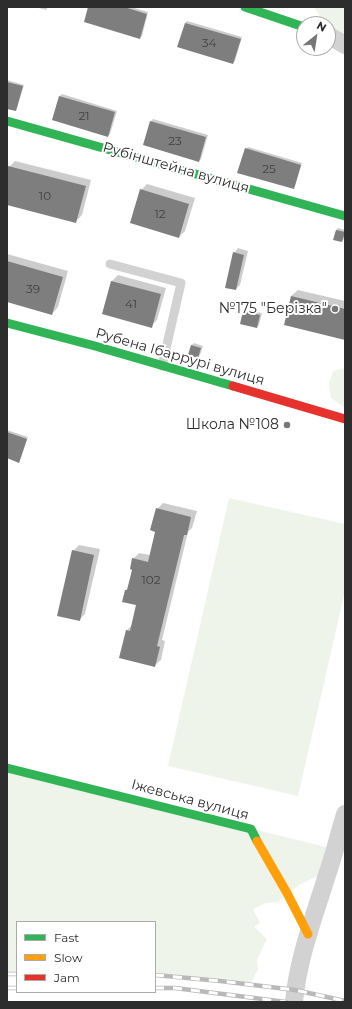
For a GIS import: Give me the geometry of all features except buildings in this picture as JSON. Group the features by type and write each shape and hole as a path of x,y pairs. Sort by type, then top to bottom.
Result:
{"street":[{"path":"246,7 296,24"},
{"path":"336,40 345,45"},
{"name":"Рубінштейна вулиця","path":"7,121 345,216"},
{"name":"Рубена Ібаррурі вулиця","path":"7,323 95,346 345,419"},
{"name":"Іжевська вулиця","path":"7,768 251,829 308,934"},
{"path":"294,1002 295,990 308,934 345,814"}],"lane":[{"path":"110,264 181,283 162,366"}],"shaded area":[{"path":"314,7 345,7 345,45 336,37 336,16 320,16"},
{"path":"345,368 345,408 331,398 329,384 333,371"},
{"path":"229,498 345,524 345,591 298,796 168,766"},
{"path":"7,768 334,849 322,874 299,885 278,902 266,903 253,909 260,923 254,927 267,939 257,960 258,969 251,983 156,976 156,921 16,921 16,972 7,972"}],"railway":[{"path":"7,974 16,974"},
{"path":"156,975 295,990 345,1001"},
{"path":"7,988 16,988"},
{"path":"156,988 175,988 286,1002"}],"traffic: fast":[{"path":"245,7 296,24"},
{"path":"7,121 345,216"},
{"path":"7,323 95,346 233,386"},
{"path":"7,768 251,829 257,841"}],"traffic: slow":[{"path":"257,841 287,893 308,934"}],"traffic: jam":[{"path":"233,386 345,419"}],"place":[{"name":"№175 \"Берізка\"","path":"335,309"},
{"name":"Школа №108","path":"287,425"}]}
